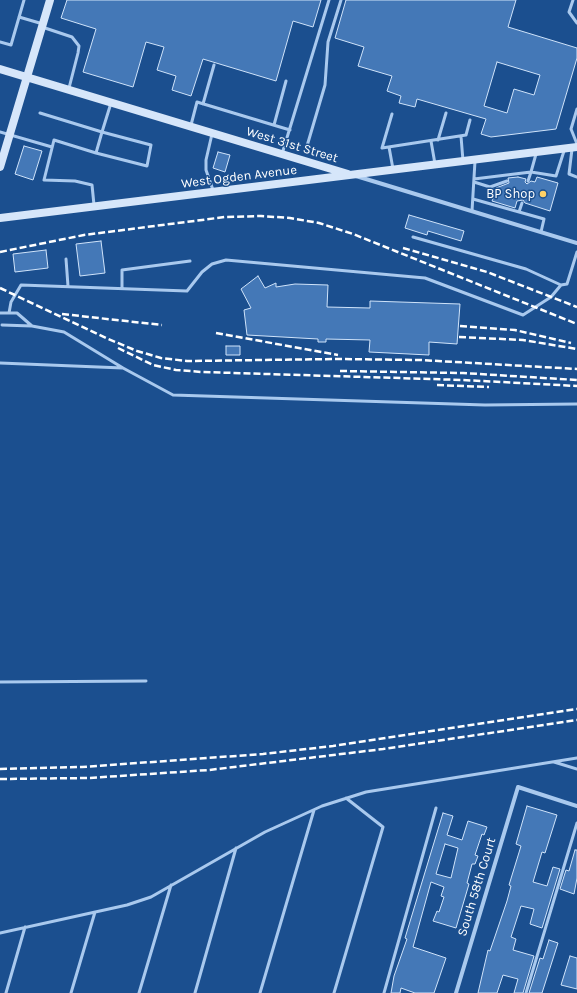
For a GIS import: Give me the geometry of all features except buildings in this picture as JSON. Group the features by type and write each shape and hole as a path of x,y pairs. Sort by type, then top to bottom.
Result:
{"main road":[{"path":"0,167 50,0"},
{"name":"West 31st Street","path":"0,69 352,175"},
{"name":"West Ogden Avenue","path":"0,218 573,147"}],"street":[{"name":"West 31st Street","path":"352,175 577,243"},
{"name":"South 58th Court","path":"456,993 518,787 577,806"}],"lane":[{"path":"0,42 11,45 24,0"},
{"path":"282,154 329,0"},
{"path":"307,146 325,85 328,42 341,0"},
{"path":"573,0 569,12 577,23"},
{"path":"19,17 72,37 78,46 78,54 68,90"},
{"path":"203,104 214,65"},
{"path":"274,125 286,81"},
{"path":"191,127 197,102 290,130"},
{"path":"96,153 111,103"},
{"path":"577,109 572,129 573,147 569,174 577,176"},
{"path":"438,140 446,112"},
{"path":"40,113 150,145 147,166 96,153 54,140 44,180 75,181 92,185 95,207"},
{"path":"392,114 382,148 466,136 470,120"},
{"path":"0,132 52,147"},
{"path":"212,134 206,160 206,170 214,192"},
{"path":"461,136 463,161"},
{"path":"431,141 435,164"},
{"path":"389,147 393,170"},
{"path":"474,180 531,172 556,176 573,147"},
{"path":"528,181 536,152"},
{"path":"472,211 475,159"},
{"path":"474,180 490,187 495,193"},
{"path":"490,187 507,180"},
{"path":"473,198 544,219 541,232"},
{"path":"519,212 522,203"},
{"path":"413,237 526,269 561,285 567,284 577,252"},
{"path":"66,259 68,286"},
{"path":"9,313 11,302 21,285 187,291 202,272 212,264 226,260 425,278 523,316 551,296 561,285"},
{"path":"122,288 122,270 190,261"},
{"path":"0,313 17,313 32,326"},
{"path":"1,325 32,326 64,332 173,396 485,405 577,404"},
{"path":"0,364 123,368"},
{"path":"0,682 146,681"},
{"path":"0,933 127,905 151,897 265,832 314,810 346,798 366,792 577,758"},
{"path":"553,762 577,769"},
{"path":"334,993 383,827 346,798"},
{"path":"384,993 436,808"},
{"path":"260,993 314,810"},
{"path":"526,993 577,823"},
{"path":"195,993 236,848"},
{"path":"139,993 171,886"},
{"path":"71,993 95,912"},
{"path":"6,993 25,927"}],"railway":[{"path":"0,252 84,235 225,217 261,216 290,218 319,223 353,234 577,324"},
{"path":"403,248 487,272 577,307"},
{"path":"0,288 106,338 137,351 161,358 187,361 338,359 421,360 577,369"},
{"path":"62,314 162,325"},
{"path":"460,326 515,330 571,343"},
{"path":"216,333 338,355"},
{"path":"459,337 523,340 577,349"},
{"path":"118,348 153,365 176,370 463,380 577,386"},
{"path":"340,371 463,373 577,380"},
{"path":"437,385 489,387"},
{"path":"0,769 82,767 263,754 333,746 577,709"},
{"path":"0,779 89,778 209,770 383,749 577,720"}],"place":[{"name":"BP Shop","path":"543,194"}]}
